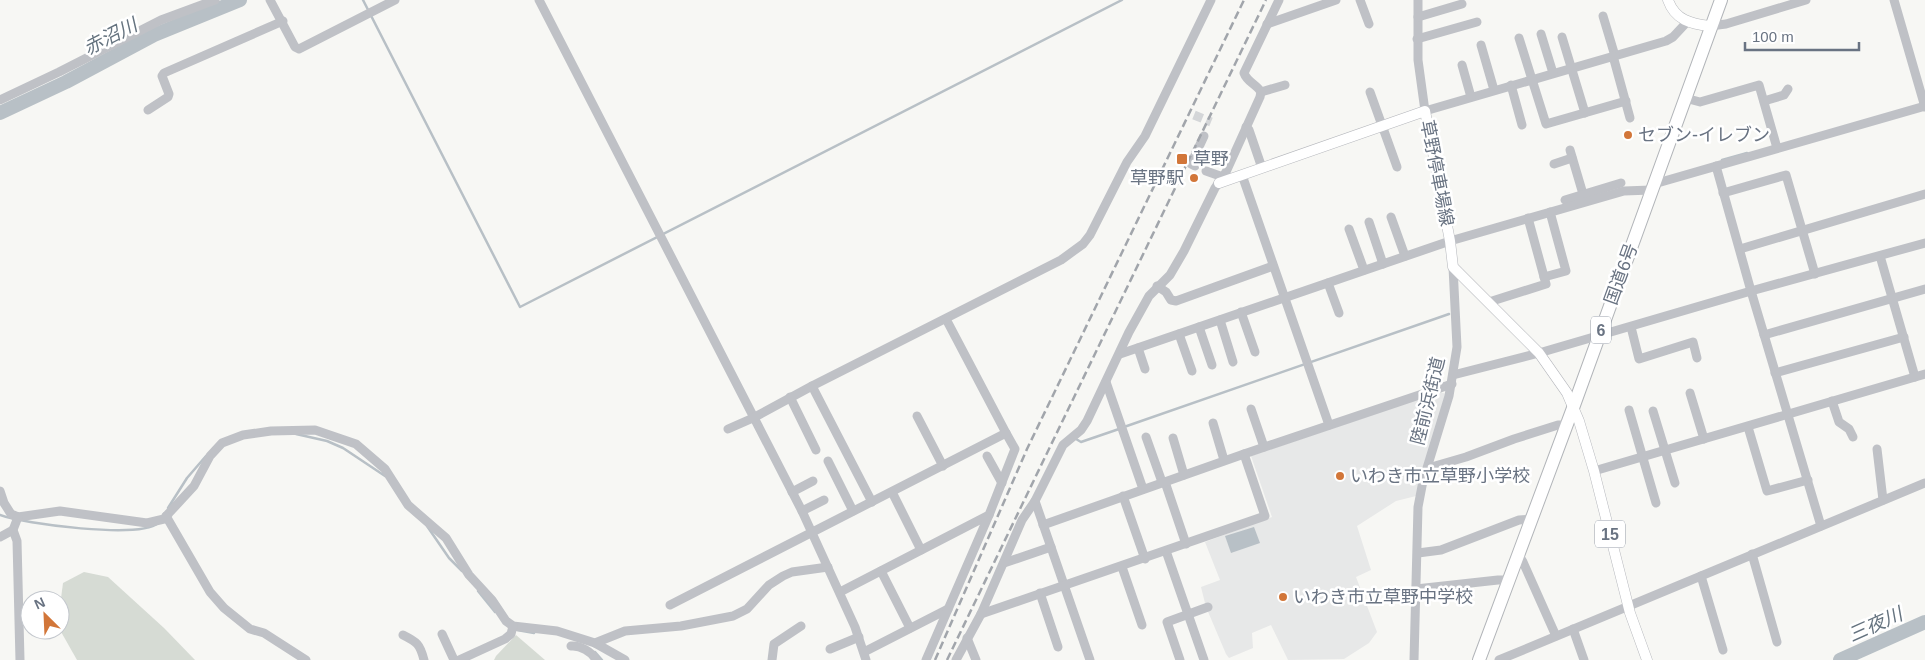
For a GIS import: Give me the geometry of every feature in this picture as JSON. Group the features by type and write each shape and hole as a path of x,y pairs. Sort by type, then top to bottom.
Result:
{"highway":[{"name":"国道6号","path":"1479,660 1573,408 1721,0"}],"main road":[{"path":"1668,0 1675,14 1687,22 1710,26"},
{"name":"草野停車場線","path":"1221,180 1242,175 1425,111 1450,241 1453,268"},
{"path":"1453,268 1540,353 1563,387 1573,408"},
{"name":"15","path":"1573,408 1594,471 1629,606 1647,660"}],"street":[{"path":"0,100 82,61 161,20 215,0"},
{"path":"270,0 279,20 283,21 295,47 299,49 395,0"},
{"path":"539,0 802,511 840,592 865,656 910,628 948,609"},
{"path":"728,429 753,418 790,397 1061,260 1083,244 1090,235 1126,162 1144,136 1211,0"},
{"path":"1261,92 1246,78 1244,73 1279,0"},
{"path":"1267,24 1336,0"},
{"path":"1360,0 1369,24"},
{"path":"1418,0 1417,39 1420,80 1425,111 1666,41 1673,38 1687,22"},
{"path":"1710,26 1726,24 1806,0"},
{"path":"1565,200 1653,187 1716,166 1924,104 1894,0"},
{"path":"1418,17 1462,4"},
{"path":"1603,16 1630,118"},
{"path":"148,110 168,97 162,76 164,73 283,21"},
{"path":"1417,39 1477,22"},
{"path":"1541,34 1553,73"},
{"path":"1562,37 1585,112"},
{"path":"1520,38 1546,124 1626,101"},
{"path":"1481,46 1494,90"},
{"path":"1462,65 1471,97"},
{"path":"1261,92 1285,85"},
{"path":"1511,85 1522,125"},
{"path":"1685,98 1700,102 1759,85 1777,148"},
{"path":"1764,101 1784,95 1788,89"},
{"path":"956,660 980,614 1022,520 1035,501 1063,445 1081,430 1149,296 1170,275 1221,180 1261,92"},
{"path":"1370,92 1397,167"},
{"path":"1246,127 1249,130 1262,168"},
{"path":"1195,166 1191,164 1204,136"},
{"path":"1554,164 1571,154 1585,197"},
{"path":"1716,166 1821,526"},
{"path":"1206,171 1221,180"},
{"path":"1242,175 1329,425"},
{"path":"1723,193 1786,175 1815,274"},
{"path":"1120,354 1450,241 1550,212 1621,183"},
{"path":"1740,249 1925,194"},
{"path":"1544,278 1566,271 1550,212"},
{"path":"1391,217 1405,256"},
{"path":"1489,302 1546,284 1528,218"},
{"path":"1369,222 1383,264"},
{"path":"1349,229 1364,270"},
{"path":"1043,525 1224,460 1329,425 1452,379 1751,291 1925,243"},
{"path":"1880,256 1915,376"},
{"path":"1157,286 1166,292 1170,300 1176,301 1273,266"},
{"name":"陸前浜街道","path":"1414,660 1418,507 1452,379 1457,347 1453,268"},
{"path":"1328,283 1338,313"},
{"path":"1764,335 1925,289"},
{"path":"1242,312 1255,352"},
{"path":"926,660 989,515 1015,449 946,319"},
{"path":"1220,320 1233,362"},
{"path":"1199,327 1212,365"},
{"path":"1630,327 1639,359 1693,342 1697,358"},
{"path":"1179,334 1192,371"},
{"path":"1776,373 1904,337"},
{"path":"1138,348 1146,369"},
{"path":"1594,471 1925,374"},
{"path":"1106,382 1142,489"},
{"path":"812,386 872,502"},
{"path":"1690,393 1704,439"},
{"path":"790,397 816,450"},
{"path":"1832,401 1839,422 1849,429 1854,437"},
{"path":"1251,409 1264,447"},
{"path":"1629,410 1656,503"},
{"path":"1653,411 1675,483"},
{"path":"917,416 942,466"},
{"path":"1213,423 1224,460"},
{"path":"1428,468 1466,457 1514,438 1558,425 1566,425"},
{"path":"1748,427 1767,491 1808,480"},
{"path":"0,491 4,504 11,514 18,517 60,511 147,523 156,522 166,516 194,486 210,456 222,443 244,435 271,431 314,430 326,433 356,444 385,469 408,505 446,538 469,575 492,600 513,628 557,631 595,643 625,660"},
{"path":"670,605 1006,433"},
{"path":"1146,437 1186,544"},
{"path":"1172,438 1184,474"},
{"path":"1876,449 1883,500"},
{"path":"980,614 1122,567 1265,516 1244,454"},
{"path":"987,456 1002,483"},
{"path":"828,461 853,511"},
{"path":"792,492 813,481"},
{"path":"1499,660 1925,483"},
{"path":"892,492 920,550"},
{"path":"1123,496 1145,559"},
{"path":"802,511 824,500"},
{"path":"1035,501 1090,660"},
{"path":"840,592 989,515"},
{"path":"166,516 210,592 219,604 247,627 256,632 264,633 306,660"},
{"path":"0,537 13,530 18,517"},
{"path":"1418,553 1441,550 1519,520 1531,519"},
{"path":"13,530 17,541 20,660"},
{"path":"1004,563 1051,547"},
{"path":"1166,551 1204,660"},
{"path":"1518,554 1556,636"},
{"path":"1752,554 1777,642"},
{"path":"595,643 625,632 681,626 733,616 747,610 769,585 783,576 792,572 828,567"},
{"path":"1122,567 1142,625"},
{"path":"881,571 910,628"},
{"path":"1700,576 1723,650"},
{"path":"1416,589 1508,580"},
{"path":"1040,593 1058,647"},
{"path":"1180,660 1168,622 1208,607"},
{"path":"772,660 774,644 801,626"},
{"path":"459,660 505,639 511,634 513,628"},
{"path":"1573,629 1584,660"},
{"path":"442,634 454,660"},
{"path":"403,635 418,644 424,660"},
{"path":"830,649 859,637"},
{"path":"967,638 976,660"},
{"path":"571,646 574,645 586,650 596,659 604,648"}],"shaded area":[{"path":"1440,392 1446,394 1416,496 1396,501 1357,526 1371,570 1356,577 1377,632 1369,643 1344,659 1288,660 1271,625 1252,633 1253,648 1229,658 1206,607 1201,587 1220,580 1205,542 1272,517 1251,456"},
{"path":"1254,527 1260,543 1231,553 1225,536"},
{"path":"84,572 108,577 164,628 195,660 77,660 66,640 70,640 70,590 62,590 63,583"},
{"path":"516,635 545,660 494,660"}],"waterway":[{"name":"赤沼川","path":"0,113 66,82 154,35 240,0"},
{"path":"363,0 520,307 1122,0"},
{"path":"1722,160 1747,153"},
{"path":"1124,427 1449,314"},
{"path":"1076,439 1081,442 1119,429"},
{"path":"296,434 327,441 343,448 385,476"},
{"path":"168,508 187,478 206,456"},
{"path":"0,515 55,526 106,530 147,528 158,523"},
{"path":"427,526 449,558 462,571"},
{"path":"478,591 495,612"},
{"name":"三夜川","path":"1840,660 1925,622"},
{"path":"517,630 534,633"},
{"path":"595,652 602,660"}],"tunnel":[{"path":"1194,115 1211,122"}],"railway":[{"path":"935,660 1027,449 1244,0"},
{"path":"947,660 1266,0"}],"place":[{"name":"セブン-イレブン","path":"1628,135"},
{"name":"草野","path":"1182,159"},
{"name":"草野駅","path":"1194,178"},
{"name":"いわき市立草野小学校","path":"1340,476"},
{"name":"いわき市立草野中学校","path":"1283,597"}]}
